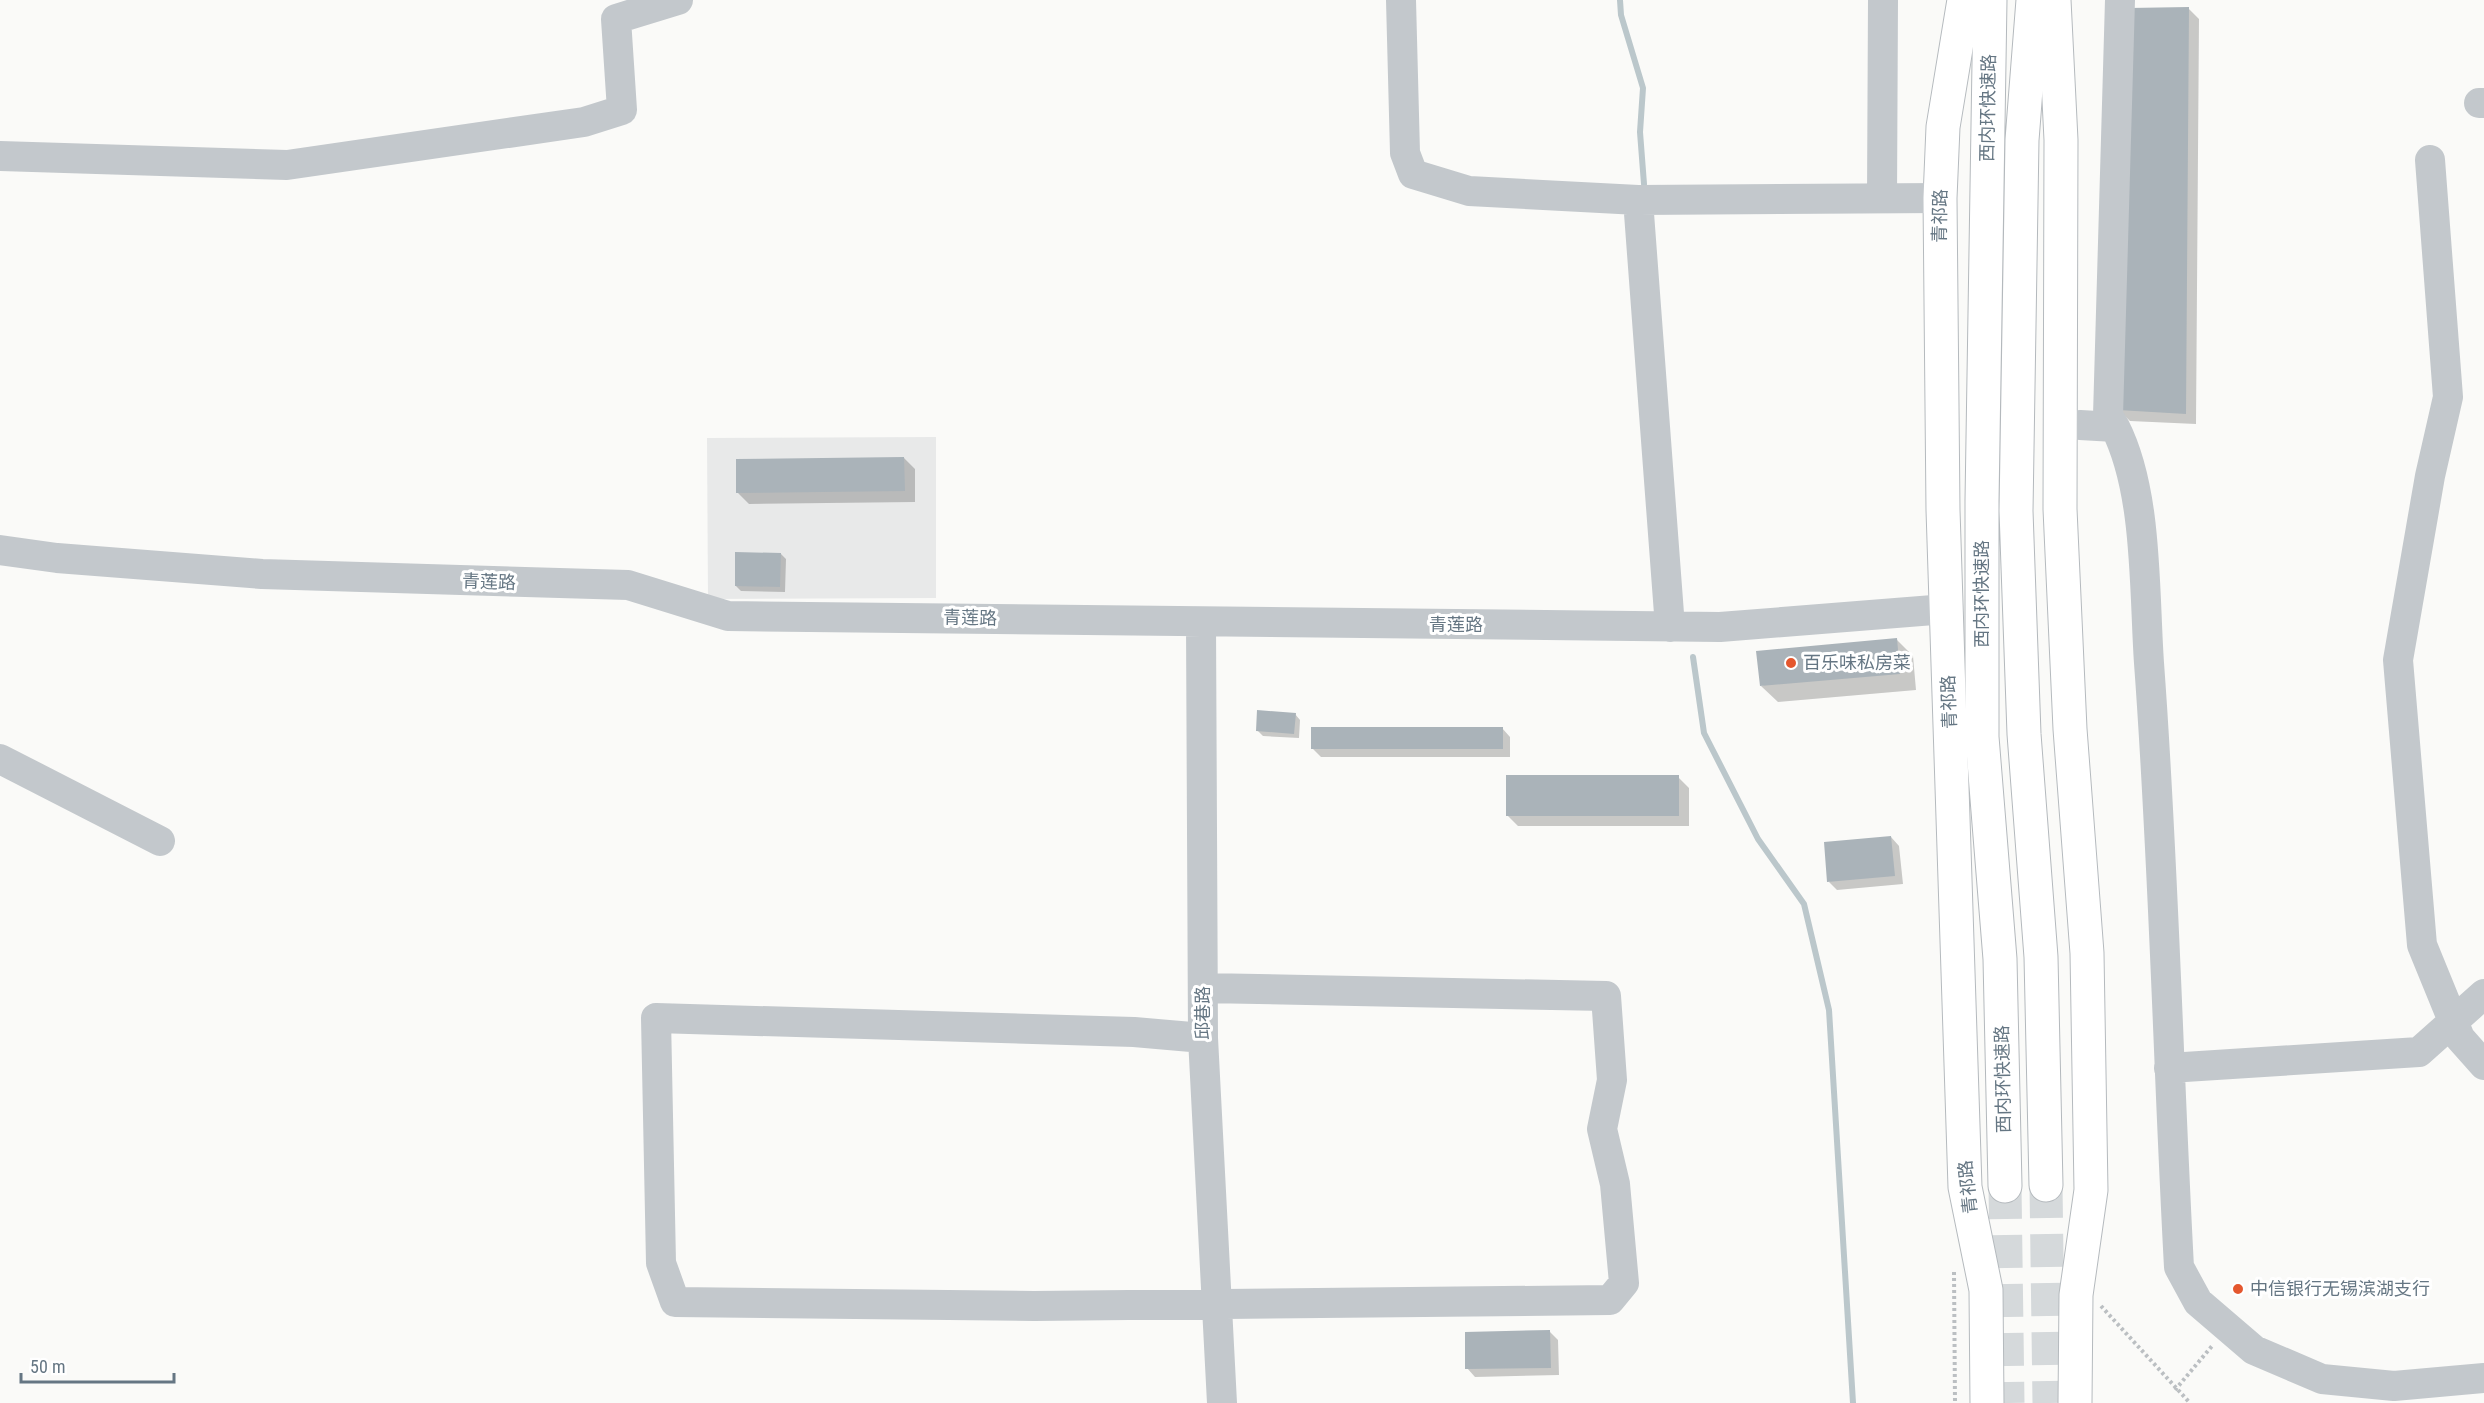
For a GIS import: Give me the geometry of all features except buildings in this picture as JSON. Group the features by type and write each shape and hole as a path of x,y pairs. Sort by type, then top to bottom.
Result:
{"main road":[{"name":"青祁路","path":"1964,0 1943,127 1940,198 1940,369 1965,1187 1986,1290 1987,1403"},
{"name":"西内环快速路","path":"1990,0 1982,501 1982,737 2000,959 2005,1186"},
{"name":"西内环快速路","path":"2033,0 2022,140 2016,511 2024,734 2041,957 2046,1185"},
{"path":"2054,0 2061,140 2060,509 2070,729 2087,953 2091,1178 2076,1295 2075,1403"}],"street":[{"path":"0,156 287,165 584,122 622,110 616,19 678,0"},
{"path":"1401,0 1406,153 1413,174 1469,191 1638,200 1940,198"},
{"path":"1882,198 1883,0"},
{"path":"2120,0 2108,416 2126,450 2138,509 2159,801 2179,1267 2198,1302 2254,1350 2322,1379 2394,1386 2484,1378"},
{"path":"2430,160 2448,397 2430,476 2398,660 2422,945 2460,1038 2484,1065"},
{"path":"1638,200 1670,627"},
{"path":"2080,425 2115,427"},
{"name":"青莲路","path":"0,550 57,558 262,574 628,585 728,616 1720,627 1946,609"},
{"name":"邱巷路","path":"1202,623 1203,1038 1222,1403"},
{"path":"0,759 160,841"},
{"path":"1203,988 1606,996 1612,1080 1602,1129 1615,1184 1624,1283 1610,1300 1034,1306 675,1302 661,1263 656,1018 1134,1032 1203,1038"},
{"path":"2169,1068 2419,1052 2484,994"}],"path":[{"path":"2101,1305 2175,1390 2190,1403"},
{"path":"2175,1390 2226,1326"}],"shaded area":[{"path":"936,437 936,598 708,599 707,438"}],"waterway":[{"path":"1620,0 1621,15 1643,88 1640,132 1644,184"},
{"path":"1693,657 1704,733 1758,839 1804,904 1829,1010 1853,1403"}],"tunnel":[{"path":"2046,1185 2049,1403"},
{"path":"2005,1186 2008,1403"}],"place":[{"name":"百乐味私房菜","path":"1791,663"},
{"name":"中信银行无锡滨湖支行","path":"2238,1289"}]}
